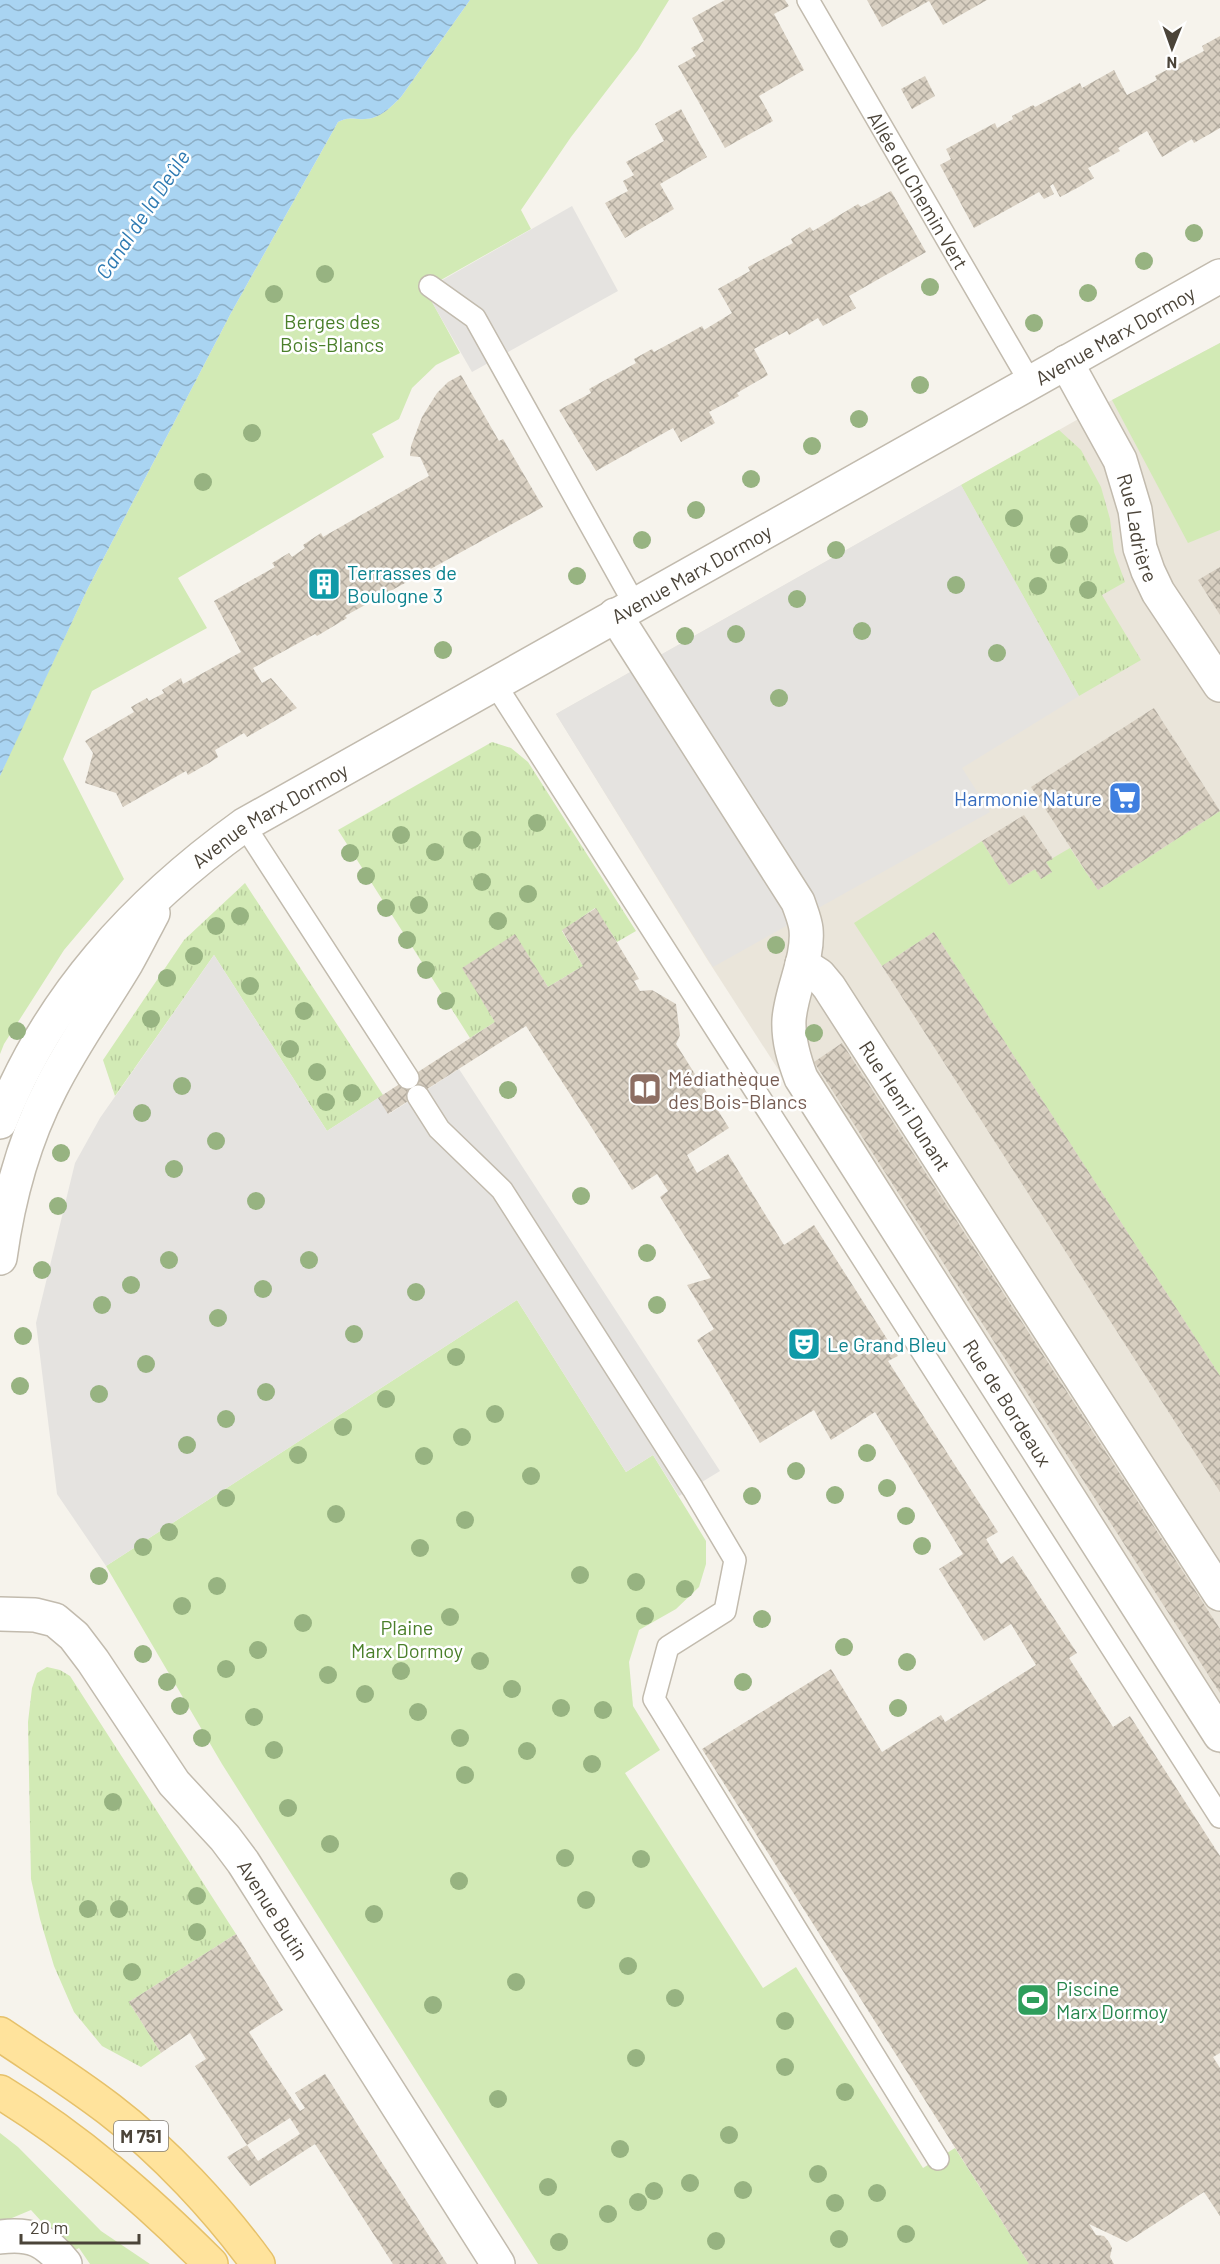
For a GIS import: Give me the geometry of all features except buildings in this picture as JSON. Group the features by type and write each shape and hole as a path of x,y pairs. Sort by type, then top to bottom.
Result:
{"main road":[{"name":"M 751","path":"0,2034 111,2110 146,2141 216,2213 258,2264"},
{"name":"M 751","path":"0,2092 60,2132 110,2170 143,2198 211,2264"}],"street":[{"name":"Avenue Marx Dormoy","path":"0,1122 16,1082 39,1040 61,1006 111,941 169,883 244,825 1220,276"},
{"name":"Rue Ladrière","path":"1066,362 1120,460 1135,510 1140,548 1158,592 1220,685"},
{"path":"625,610 798,902 806,930 802,964"},
{"name":"Avenue Marx Dormoy","path":"0,1258 9,1207 19,1169 50,1089 126,963 169,883"},
{"name":"Rue Henri Dunant","path":"802,964 819,975 829,987 1220,1594"},
{"name":"Rue de Bordeaux","path":"802,964 789,1019 790,1040 801,1078 1220,1735"},
{"name":"Avenue Butin","path":"0,1614 35,1615 55,1620 74,1636 93,1660 174,1784 243,1862 498,2264"},
{"path":"0,2237 37,2238 65,2264"}],"lane":[{"name":"Allée du Chemin Vert","path":"808,0 1030,382"},
{"path":"430,286 475,318 625,610"},
{"path":"495,684 1220,1817"},
{"path":"244,825 439,1129 502,1190 693,1489 735,1560 724,1611 668,1647 654,1699 938,2159"}],"shaded area":[{"path":"572,206 618,291 472,372 425,290"},
{"path":"1220,343 1220,1755 707,959 556,714 1112,400"},
{"path":"961,485 1079,696 962,768 990,812 713,967 556,714"},
{"path":"214,955 327,1131 378,1098 389,1114 459,1069 720,1471 679,1496 653,1455 626,1472 517,1300 106,1566 57,1494 36,1323 75,1163 100,1118"}],"green space":[{"name":"Berges des Bois-Blancs","path":"470,0 669,0 638,50 571,137 521,210 531,229 425,289 460,353 436,365 412,388 399,419 372,434 384,457 178,578 207,628 92,691 63,759 124,879 64,950 4,1044 0,1054 0,776 11,751 87,590 231,313 338,122 376,117 394,104"},
{"path":"1220,343 1220,530 1188,543 1112,400"},
{"path":"1059,430 1081,450 1101,487 1110,519 1114,552 1125,582 1102,595 1141,660 1079,696 961,485"},
{"path":"492,742 511,748 528,762 636,931 617,942 595,908 562,931 583,966 548,987 515,935 463,968 495,1022 470,1038 338,830"},
{"path":"1220,811 1220,1376 934,932 882,966 854,923 982,841 1009,885 1035,869 1041,878 1052,872 1046,862 1070,848 1098,890"},
{"path":"245,883 383,1095 327,1131 214,955 115,1096 103,1060 184,940"},
{"name":"Plaine Marx Dormoy","path":"517,1300 626,1472 653,1455 706,1541 706,1564 699,1587 676,1609 639,1630 629,1662 633,1706 660,1750 625,1773 763,1988 796,1967 923,2168 955,2148 1029,2264 538,2264 222,1764 106,1566"},
{"path":"47,1667 60,1670 70,1676 236,1934 129,2002 161,2053 141,2067 102,2046 74,2012 54,1966 40,1919 31,1879 28,1722 32,1688 37,1673"},
{"path":"0,2133 18,2147 101,2231 150,2264 90,2264 79,2248 70,2253 31,2210 0,2223"}],"water":[{"name":"Canal de la Deûle","path":"0,0 470,0 394,104 376,117 338,122 231,313 87,590 0,776"}],"place":[{"name":"Terrasses de Boulogne 3","path":"324,584"},
{"name":"Harmonie Nature","path":"1125,798"},
{"name":"Médiathèque des Bois-Blancs","path":"645,1089"},
{"name":"Le Grand Bleu","path":"804,1344"},
{"name":"Piscine Marx Dormoy","path":"1033,2000"}]}
